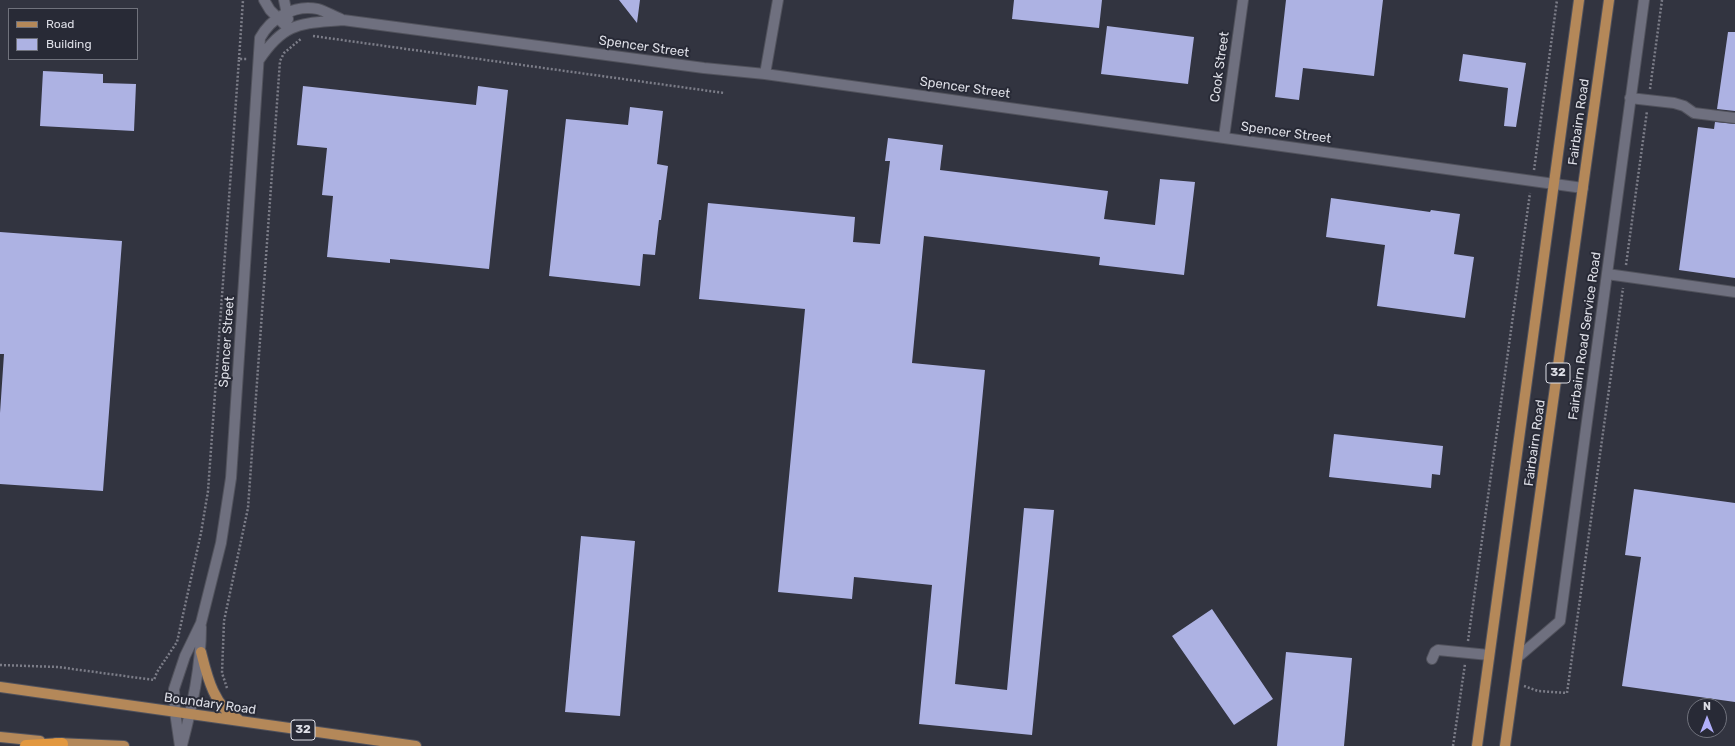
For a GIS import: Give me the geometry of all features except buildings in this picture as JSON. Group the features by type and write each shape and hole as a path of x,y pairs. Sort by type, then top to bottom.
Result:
{"highway":[{"path":"26,746 62,744"}],"main road":[{"name":"Fairbairn Road","path":"1477,746 1579,0"},
{"name":"Fairbairn Road","path":"1505,746 1609,0"},
{"path":"201,652 207,676 216,696 230,715 243,722"},
{"name":"Boundary Road","path":"0,687 416,746"},
{"path":"0,737 62,744 124,746"}],"street":[{"path":"264,0 270,10 282,16 289,29"},
{"path":"282,16 284,0"},
{"path":"765,74 778,0"},
{"name":"Cook Street","path":"1224,137 1243,0"},
{"name":"Fairbairn Road Service Road","path":"1518,658 1560,621 1644,0"},
{"name":"Spencer Street","path":"181,746 175,712 174,688 185,656 201,623 221,543 231,478 260,38 265,30 292,10 306,8 318,10 343,20"},
{"name":"Spencer Street","path":"259,60 269,45 289,29 297,25 343,20 697,67 765,74 1583,188"},
{"path":"1630,98 1674,103 1684,106 1694,113 1735,118"},
{"path":"1607,274 1735,292"},
{"name":"Spencer Street","path":"181,746 190,714 201,652 201,623"},
{"path":"1432,659 1434,652 1438,650 1489,655"}],"path":[{"path":"0,665 58,667 154,680 157,672 177,642 201,533 208,491 243,0"},
{"path":"1453,746 1557,0"},
{"path":"1514,683 1538,691 1567,693 1662,0"},
{"path":"216,696 224,694 227,686 222,673 224,621 248,508 280,61 284,53 304,37 312,36 724,93"},
{"path":"239,59 259,60"}]}
